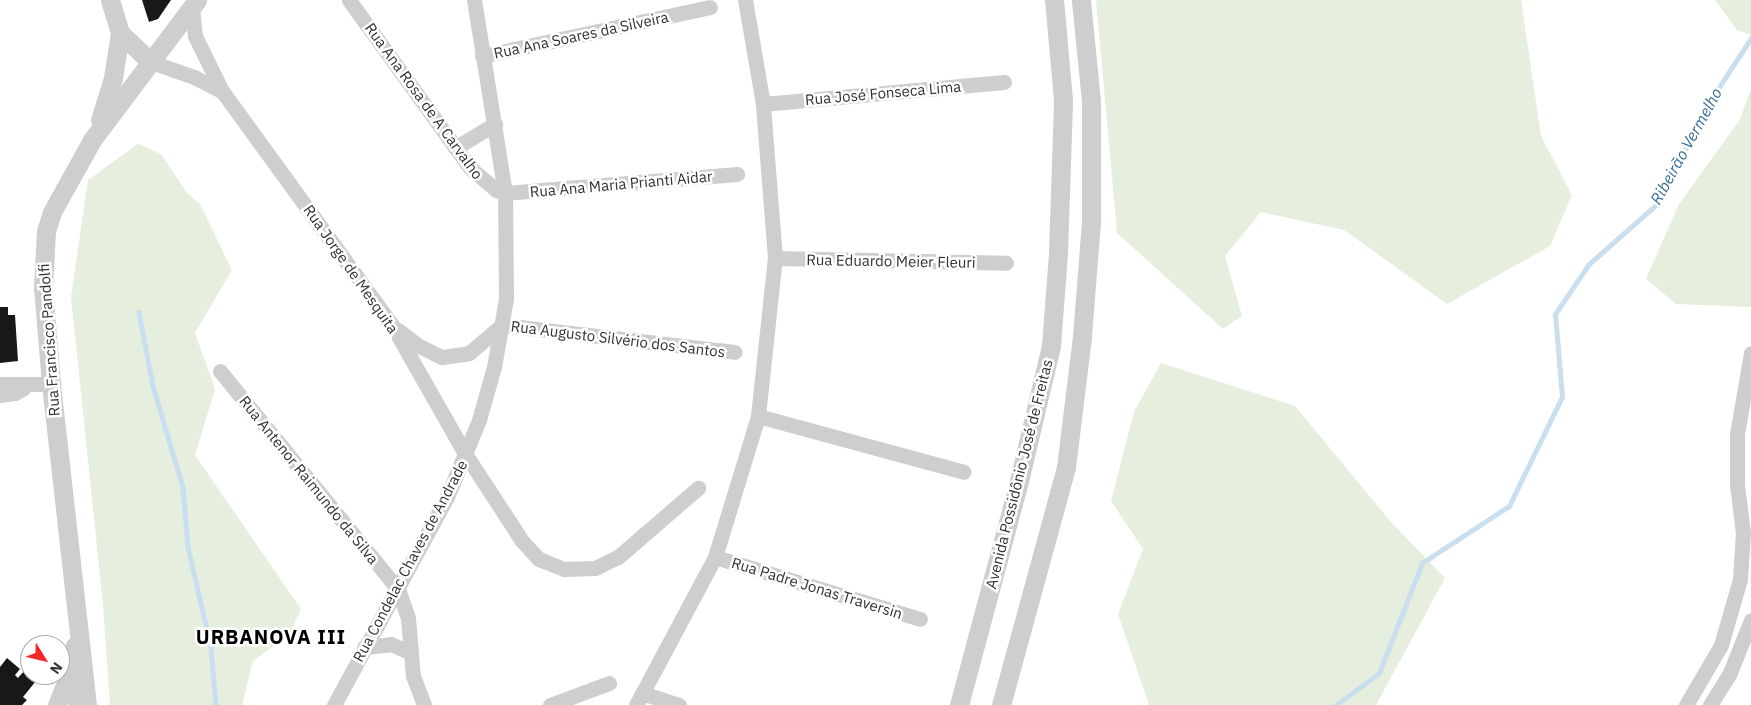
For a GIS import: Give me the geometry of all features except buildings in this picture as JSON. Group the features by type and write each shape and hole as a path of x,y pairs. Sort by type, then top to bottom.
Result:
{"street":[{"path":"92,140 113,78 120,33 110,0"},
{"name":"Rua Ana Rosa de A Carvalho","path":"349,0 455,148 488,186 505,193"},
{"name":"Rua Condelac Chaves de Andrade","path":"334,705 364,647 398,588 466,456 488,394 502,325 507,265 505,193 474,0"},
{"path":"678,705 639,699 715,557 758,416 775,258 763,104 745,0"},
{"name":"Avenida Possidônio José de Freitas","path":"959,705 1024,462 1050,346 1058,253 1063,100 1054,0"},
{"path":"1001,705 1066,467 1082,336 1091,222 1091,101 1081,0"},
{"name":"Rua Francisco Pandolfi","path":"87,705 77,635 50,384 43,287 46,231 61,194 92,140 194,4"},
{"name":"Rua Jorge de Mesquita","path":"194,4 195,36 222,91 392,325 466,456 522,541 539,559 564,569 595,568 618,557 698,488"},
{"name":"Rua Ana Soares da Silveira","path":"482,56 710,7"},
{"path":"120,33 150,62"},
{"name":"Rua Jorge de Mesquita","path":"150,62 194,77 222,91"},
{"name":"Rua José Fonseca Lima","path":"763,104 1004,82"},
{"path":"455,148 495,124"},
{"name":"Rua Ana Maria Prianti Aidar","path":"505,193 738,174"},
{"name":"Rua Eduardo Meier Fleuri","path":"775,258 1006,263"},
{"path":"392,325 417,345 442,357 469,353 502,325"},
{"name":"Rua Augusto Silvério dos Santos","path":"502,325 734,352"},
{"path":"1686,705 1721,645 1740,579 1744,533 1737,485 1737,434 1751,353"},
{"name":"Rua Antenor Raimundo da Silva","path":"220,371 398,588"},
{"path":"0,384 28,386 50,384"},
{"path":"0,395 15,393 28,386"},
{"path":"758,416 964,472"},
{"name":"Rua Padre Jonas Traversin","path":"715,557 920,620"},
{"path":"398,588 408,618 413,676 424,705"},
{"path":"1710,705 1729,675 1751,620"},
{"path":"70,671 77,635"},
{"path":"364,647 386,643 411,653"},
{"path":"70,680 77,705"},
{"path":"550,705 609,683"},
{"path":"57,705 65,685"}],"green space":[{"path":"1096,0 1521,0 1541,136 1572,195 1550,246 1447,304 1344,230 1261,212 1225,256 1242,316 1223,329 1117,233"},
{"path":"1715,0 1751,0 1751,35 1737,30"},
{"path":"1751,89 1751,307 1676,304 1646,279 1679,204 1739,121"},
{"path":"138,144 161,154 187,193 200,204 232,270 195,333 215,389 195,455 301,609 289,635 253,661 242,705 110,705 103,605 71,297 88,180"},
{"path":"1161,363 1295,406 1390,521 1445,578 1376,705 1149,705 1118,614 1143,549 1111,501 1134,412"}],"waterway":[{"name":"Ribeirão Vermelho","path":"1336,705 1379,673 1422,563 1509,506 1562,397 1555,314 1589,264 1657,204 1710,101 1751,38"},
{"path":"139,312 153,386 183,487 188,547 211,647 216,705"}],"district":[{"name":"URBANOVA III","path":"271,636"}]}
